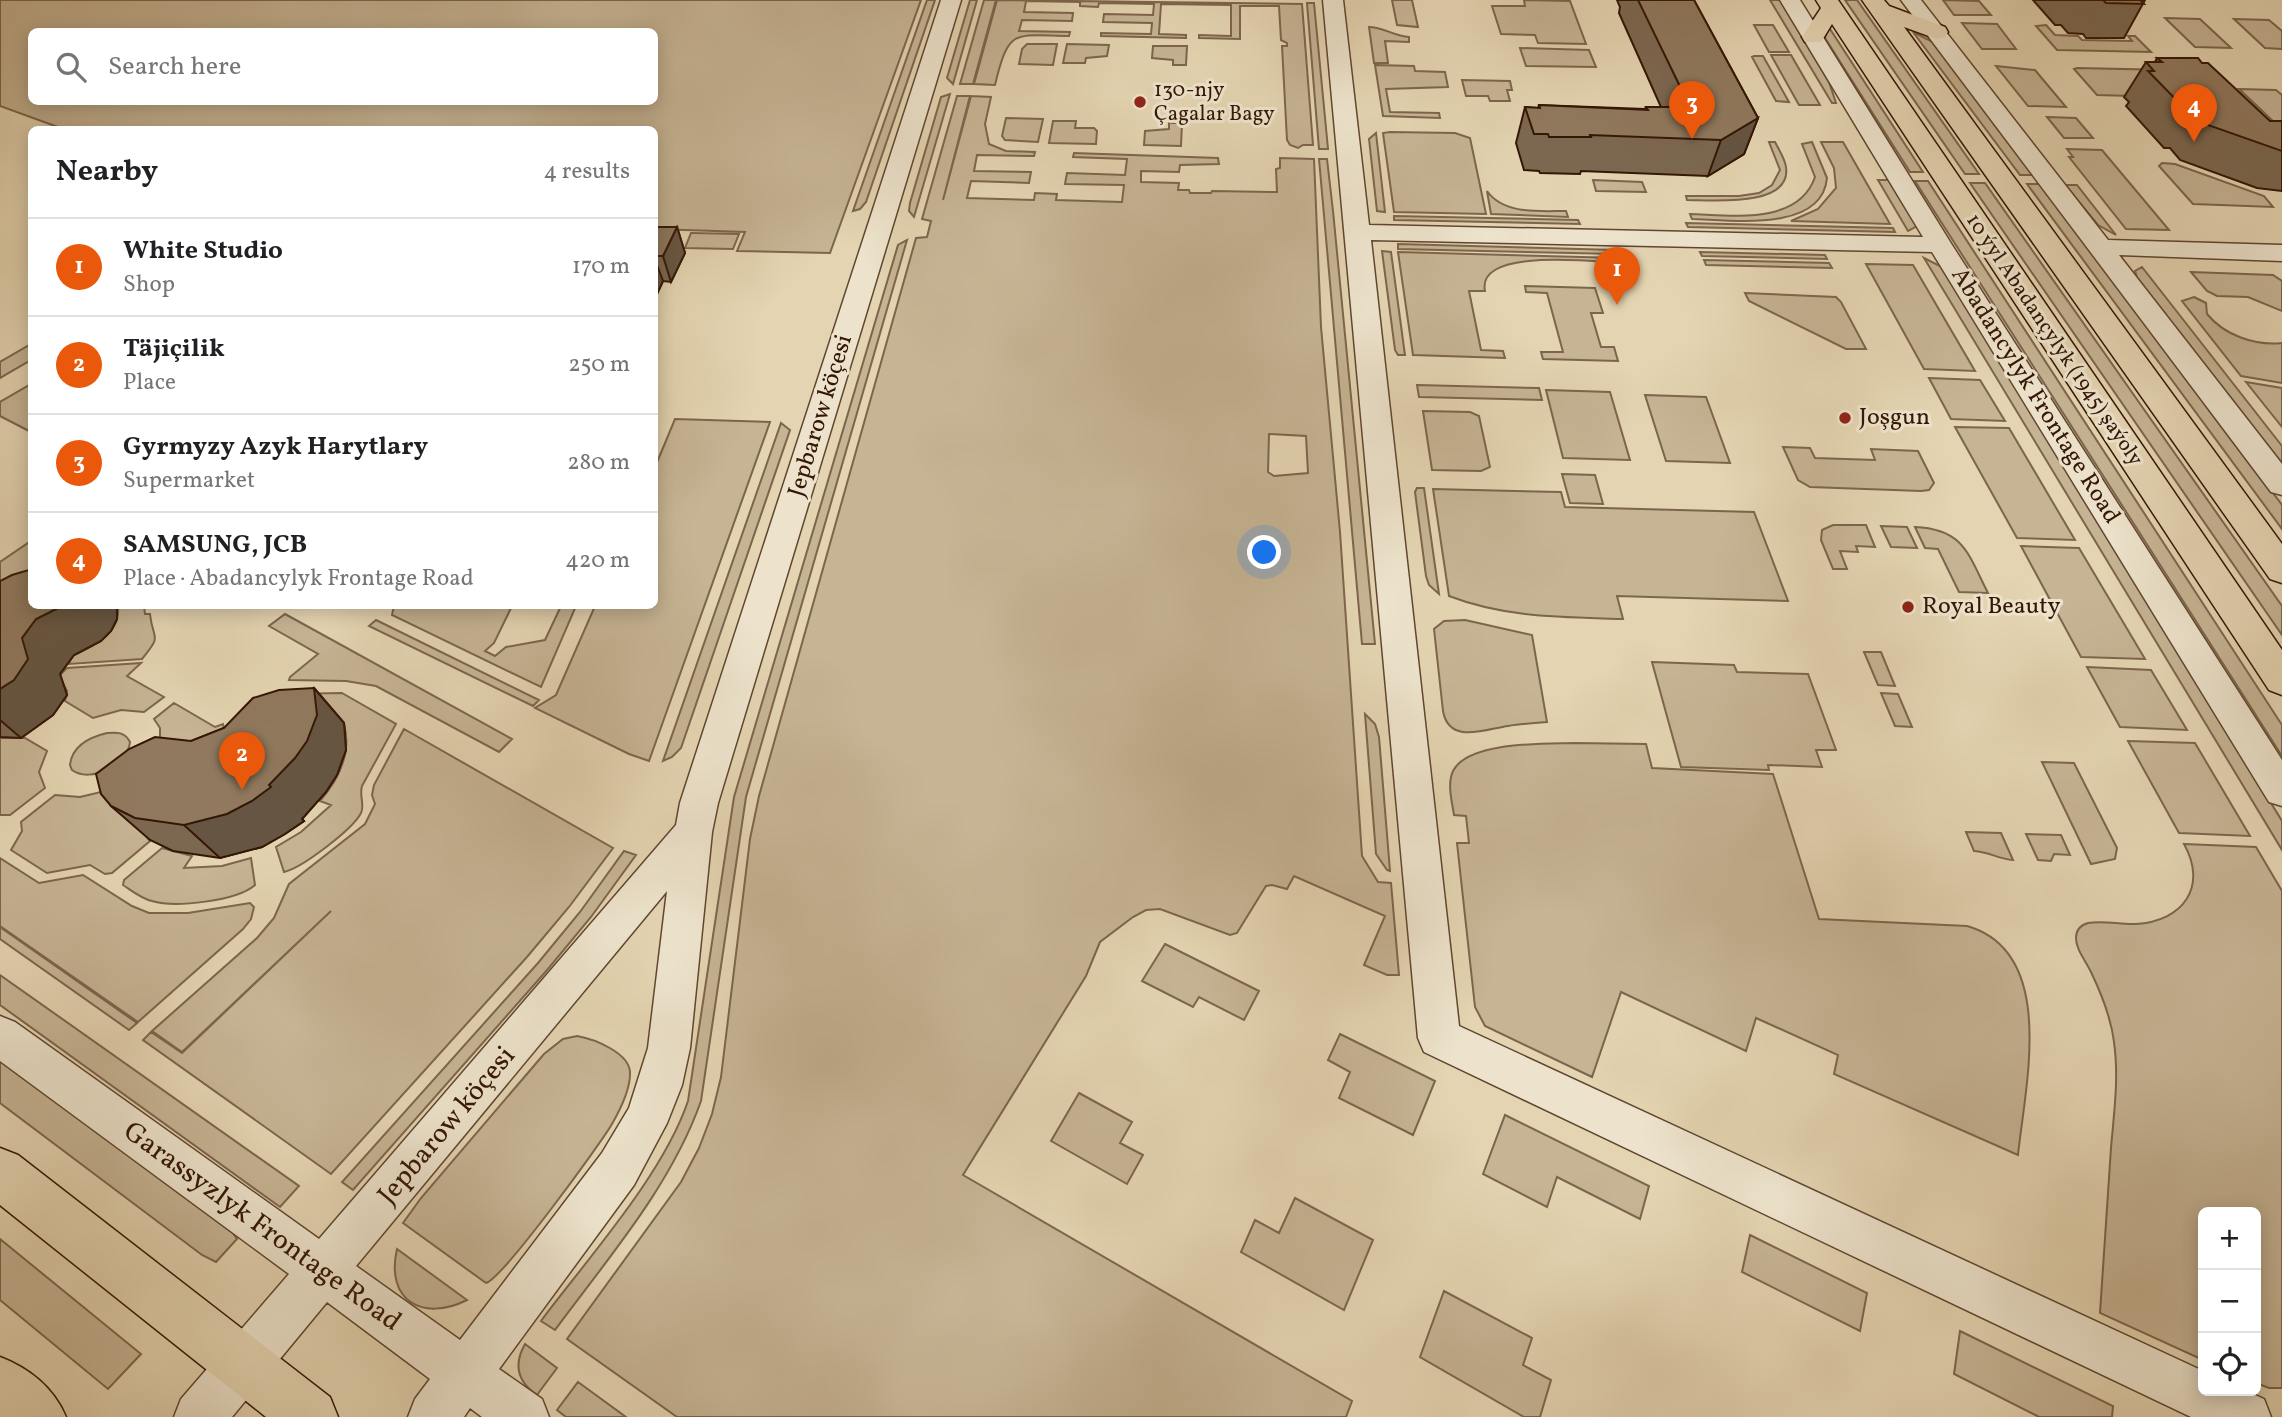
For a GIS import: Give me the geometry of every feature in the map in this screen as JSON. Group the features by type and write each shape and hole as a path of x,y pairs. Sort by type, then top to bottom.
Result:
{"main road":[{"path":"1812,37 1829,4"},
{"name":"10 ýyl Abadançylyk (1945) şaýoly","path":"1829,4 2282,680"},
{"path":"1877,5 1937,32"},
{"name":"10 ýyl Abadançylyk (1945) şaýoly","path":"1877,5 2282,570"},
{"path":"0,1173 310,1417"},
{"path":"0,1384 38,1417"}],"street":[{"name":"Jepbarow köçesi","path":"433,1417 618,1169 645,1122 660,1085 669,1048 693,832 699,803 951,0"},
{"path":"1333,0 1439,1038 2246,1417"},
{"name":"Abadancylyk Frontage Road","path":"1790,0 1940,245 2282,790"},
{"path":"1911,0 2282,485"},
{"path":"1358,232 1940,245"},
{"path":"2100,247 2282,253"},
{"name":"Jepbarow köçesi","path":"199,1417 693,832"},
{"name":"Garassyzlyk Frontage Road","path":"0,1037 524,1417"}],"shaded area":[{"path":"0,0 921,0 830,253 737,251 745,232 658,229 658,126 55,126 0,106"},
{"path":"927,0 935,0 866,202 860,209 853,211"},
{"path":"970,0 977,0 953,84 947,78"},
{"path":"984,0 996,0 973,84 960,84"},
{"path":"997,0 1302,4 1313,145 1298,148 1290,145 1287,140 1282,46 1287,46 1287,43 1281,40 1279,6 1240,6 1240,39 1199,38 1199,35 1231,36 1231,5 1161,4 1159,34 1186,35 1186,38 1101,36 1101,33 1151,34 1152,23 1103,22 1104,14 1153,15 1154,4 1099,3 1098,7 1080,6 1080,2 1026,1 1024,12 1073,13 1072,21 1022,20 1019,31 1070,32 1069,36 1036,35 1017,38 1005,53 995,85 974,84"},
{"path":"1392,0 1412,0 1418,27 1397,25"},
{"path":"1524,0 1570,1 1586,44 1538,43 1535,35 1501,34 1492,6 1525,6"},
{"path":"1770,0 1780,0 1829,82 1836,103 1832,103"},
{"path":"1845,0 1857,0 1979,174 1965,174"},
{"path":"1943,0 1979,1 1991,15 1954,15"},
{"path":"1307,3 1314,3 1328,149 1319,149"},
{"path":"2165,18 2200,19 2231,48 2195,47"},
{"path":"2234,19 2269,20 2282,31 2282,49 2265,48"},
{"path":"1962,23 1997,24 2016,49 1982,49"},
{"path":"1754,25 1773,25 1789,52 1769,52"},
{"path":"2046,25 2055,35 2078,36 2082,40 2132,41 2128,36 2135,36 2151,52 2057,50 2036,26"},
{"path":"1369,27 1409,37 1409,42 1385,41 1388,63 1374,63"},
{"path":"1827,29 1830,29 1923,172 1910,172 1825,38"},
{"path":"1913,32 1933,42 2034,175 2020,175"},
{"path":"1027,44 1057,44 1053,65 1019,64 1022,49"},
{"path":"1067,44 1109,45 1107,56 1086,58 1085,63 1063,63"},
{"path":"1153,46 1187,46 1186,65 1173,65 1173,60 1152,58"},
{"path":"1520,48 1589,50 1596,67 1526,66"},
{"path":"1771,55 1791,55 1820,105 1799,105"},
{"path":"1763,56 1789,102 1776,101 1752,57"},
{"path":"1375,65 1414,66 1415,71 1445,72 1448,87 1386,89 1390,112 1439,113 1440,118 1383,116"},
{"path":"1996,66 2035,70 2066,107 2028,106"},
{"path":"2074,69 2169,70 2132,96 2097,95"},
{"path":"1462,80 1510,81 1512,90 1507,90 1510,101 1490,101 1488,96 1466,96"},
{"path":"2239,89 2276,90 2282,95 2282,123 2274,122"},
{"path":"950,94 914,217 909,211 910,203 941,97"},
{"path":"957,96 970,96 943,200 971,96 991,97 985,124 989,144 1006,151 1035,152 1034,156 977,155 974,171 1031,172 1029,183 971,181 967,198 1034,200 1035,193 1057,194 1056,200 1122,202 1124,185 1065,184 1067,173 1125,175 1127,159 1073,157 1074,153 1218,158 1219,164 1180,165 1179,172 1141,171 1141,182 1179,183 1178,190 1189,190 1190,193 1277,192 1276,169 1280,168 1280,158 1314,159 1321,327 1340,532 1362,856 1378,882 1391,883 1399,975 1387,975 1364,965 1385,916 1294,876 1287,889 1266,886 1237,933 1230,935 1160,909 1146,910 1100,942 1086,976 963,1175 1352,1401 1346,1417 677,1417 567,1339 681,1182 699,1148 712,1114 721,1077 750,839 759,796 916,238 927,237 931,221 922,219","holes":["1269,434 1306,436 1308,473 1274,476 1268,472"]},
{"path":"2047,117 2076,118 2093,138 2064,138"},
{"path":"1006,118 1043,119 1038,142 1005,140 1002,136"},
{"path":"1053,121 1076,121 1075,128 1094,128 1097,131 1096,144 1049,143"},
{"path":"1169,123 1182,123 1181,146 1144,145 1145,131 1169,129"},
{"path":"1376,133 1385,212 1377,211 1369,139"},
{"path":"1383,133 1455,133 1470,138 1486,214 1394,212"},
{"path":"1769,142 1775,142 1786,167 1784,180 1776,189 1748,199 1687,200 1686,196 1739,196 1759,193 1772,185 1780,170"},
{"path":"1812,142 1827,178 1821,196 1809,208 1772,219 1692,219 1690,214 1743,216 1779,211 1794,204 1806,193 1815,177 1802,144"},
{"path":"1821,142 1843,142 1890,224 1791,221 1818,209 1836,188 1834,168"},
{"path":"2067,149 2102,150 2169,230 2126,229 2069,157 2073,157"},
{"path":"1319,159 1327,159 1375,644 1362,644"},
{"path":"2162,163 2175,164 2264,196 2273,207 2193,204 2159,166"},
{"path":"1593,180 1642,182 1646,192 1596,191"},
{"path":"1878,180 1890,180 1917,226 1908,231"},
{"path":"1915,181 1928,181 2282,725 2282,756"},
{"path":"1970,183 1985,183 2282,606 2282,635"},
{"path":"2027,184 2040,184 2282,505 2282,529"},
{"path":"2065,185 2077,185 2116,235 2098,225"},
{"path":"1487,191 1494,199 1513,208 1566,211 1568,217 1491,214"},
{"path":"1394,216 1578,220 1580,224 1394,220"},
{"path":"1686,223 1893,228 1895,232 1688,227"},
{"path":"691,233 739,234 733,249 685,248"},
{"path":"907,240 746,797 701,1101 673,1163 656,1192 555,1330 541,1321 643,1187 661,1158 688,1101 734,797 898,245"},
{"path":"1398,244 1616,250 1617,254 1398,249"},
{"path":"1382,251 1391,252 1405,355 1398,355 1395,350"},
{"path":"1398,252 1619,258 1620,263 1540,260 1499,268 1487,277 1485,291 1469,291 1481,350 1503,351 1505,358 1413,355"},
{"path":"1700,252 1825,255 1827,259 1702,256"},
{"path":"1924,258 1942,267 2282,821 2282,850"},
{"path":"1704,260 1829,263 1832,268 1706,265"},
{"path":"1866,264 1913,265 1975,371 1924,369"},
{"path":"2142,267 2282,446 2282,464 2137,278 2135,271"},
{"path":"2191,272 2273,275 2282,281 2282,311 2248,297 2217,296 2207,291"},
{"path":"1525,286 1595,288 1603,313 1591,313 1601,347 1614,347 1618,361 1543,359 1541,352 1563,352 1547,293 1526,292"},
{"path":"1745,293 1836,297 1866,349 1846,349 1749,301"},
{"path":"2194,297 2206,303 2207,314 2231,333 2261,343 2282,343 2282,383 2241,376 2182,301"},
{"path":"28,346 28,362 0,378 0,362"},
{"path":"1929,378 1980,380 2005,421 1951,419"},
{"path":"2246,382 2282,388 2282,427"},
{"path":"1417,385 1539,388 1542,400 1419,397"},
{"path":"28,386 28,430 0,416 0,402"},
{"path":"1546,390 1610,392 1630,460 1563,458"},
{"path":"1645,395 1706,397 1730,463 1666,461"},
{"path":"1423,411 1470,412 1479,416 1490,467 1481,471 1432,470"},
{"path":"675,419 770,422 649,761 535,708 556,695 594,609 658,609 658,460"},
{"path":"781,423 790,430 681,748 663,761"},
{"path":"1955,427 2009,428 2075,540 2017,538"},
{"path":"1783,447 1810,448 1815,458 1875,460 1871,449 1918,451 1934,483 1929,490 1921,491 1810,487 1798,480"},
{"path":"1562,474 1595,475 1603,504 1570,503"},
{"path":"1417,488 1424,488 1439,594 1429,585 1426,576 1415,492"},
{"path":"1433,489 1561,492 1565,507 1754,512 1788,601 1617,596 1623,619 1535,615 1470,603 1449,596"},
{"path":"1833,525 1866,525 1875,547 1856,546 1858,552 1840,551 1847,569 1833,569 1821,540 1822,530"},
{"path":"1881,526 1907,527 1917,548 1891,547"},
{"path":"1915,527 1931,529 1954,538 1969,556 1988,593 1959,592 1938,549 1925,548"},
{"path":"28,543 28,584 0,596 0,562"},
{"path":"2021,546 2079,548 2145,659 2081,657"},
{"path":"118,609 144,609 145,614 150,614 155,641 142,659 69,664 72,656 104,638 111,631 118,616"},
{"path":"393,609 511,609 494,643 485,651 495,656 506,647 545,640 560,609 575,609 541,687 392,615"},
{"path":"285,614 512,739 499,752 376,686 346,681 289,680 318,654 269,626"},
{"path":"376,620 539,700 533,706 369,626"},
{"path":"1465,620 1532,635 1547,722 1470,732 1453,728 1447,722 1443,711 1434,629 1444,621"},
{"path":"1864,652 1881,652 1895,686 1878,685"},
{"path":"1652,662 1734,665 1737,672 1808,674 1836,750 1816,750 1822,767 1768,765 1769,770 1681,767"},
{"path":"141,663 127,676 164,697 144,712 121,710 93,718 65,701 67,691 59,676 67,668"},
{"path":"2087,667 2151,670 2187,730 2120,727"},
{"path":"342,693 396,724 362,786 362,810 356,820 314,856 284,872 276,847 301,832 331,805 320,801 333,784 342,765 346,735 344,724 283,694"},
{"path":"1881,693 1898,694 1912,727 1895,726"},
{"path":"174,703 215,727 223,724 234,771 160,740 160,728 154,719"},
{"path":"1365,714 1375,724 1379,737 1390,871 1376,854"},
{"path":"404,729 613,848 527,957 331,1174 143,1040 151,1032 182,1053 331,911 182,1052 152,1031 257,938 274,918 289,884 365,824 375,804 372,795 374,785"},
{"path":"107,733 120,733 130,742 123,758 98,773 80,774 72,770 71,758 78,748 88,740"},
{"path":"0,738 25,738 47,751 39,772 45,788 10,815 0,815"},
{"path":"2128,741 2195,743 2250,836 2179,833"},
{"path":"1527,744 1646,744 1652,768 1773,774 1819,919 1967,926 1996,940 2014,963 2025,992 2029,1024 2029,1059 2018,1155 1834,1074 1838,1055 1756,1018 1746,1051 1621,992 1592,1077 1485,1026 1475,1007 1457,843 1469,843 1466,816 1454,815 1450,793 1451,776 1461,761 1490,749"},
{"path":"2042,762 2074,763 2117,848 2115,859 2091,864"},
{"path":"109,790 150,841 112,873 105,874 90,865 47,873 11,850 22,831 21,822 55,795 80,797"},
{"path":"1966,832 2001,833 2013,860 1974,851"},
{"path":"2026,834 2061,835 2070,855 2054,854 2051,861 2038,860"},
{"path":"2184,844 2256,847 2282,891 2282,1388 2261,1385 2261,1207 2198,1207 2198,1358 2100,1313 2116,1068 2113,1033 2106,1006 2078,947 2076,935 2079,928 2088,923 2136,924 2167,916 2178,909 2187,899 2192,887 2191,860"},
{"path":"162,848 192,856 184,868 222,866 251,858 255,885 246,891 221,899 175,904 148,900 123,885 124,880"},
{"path":"624,851 636,855 591,917 548,969 353,1190 342,1182 538,963 580,912"},
{"path":"0,858 39,883 83,875 132,906 149,913 188,913 250,903 254,907 251,919 243,929 138,1022 0,926"},
{"path":"0,927 137,1023 129,1030 0,939"},
{"path":"1165,944 1259,991 1244,1020 1199,997 1193,1007 1142,981"},
{"path":"0,975 299,1186 280,1207 0,1005"},
{"path":"1340,1034 1435,1081 1413,1135 1339,1098 1350,1072 1328,1060"},
{"path":"577,1036 610,1048 625,1060 630,1074 626,1094 612,1124 571,1183 511,1260 486,1283 403,1223 421,1198 544,1054 563,1039"},
{"path":"0,1058 233,1233 237,1239 216,1262 202,1255 0,1103"},
{"path":"1079,1093 1132,1122 1120,1143 1143,1155 1127,1184 1051,1141"},
{"path":"1505,1115 1649,1186 1640,1219 1557,1177 1547,1207 1483,1174"},
{"path":"1295,1198 1373,1240 1344,1310 1241,1252 1255,1220 1279,1233"},
{"path":"1750,1235 1867,1293 1860,1331 1742,1272"},
{"path":"0,1239 141,1354 108,1389 0,1300"},
{"path":"397,1249 467,1300 436,1309 411,1302 402,1294 397,1282"},
{"path":"1444,1291 1532,1338 1523,1365 1551,1380 1540,1417 1524,1417 1420,1357"},
{"path":"1960,1331 2113,1406 2112,1417 2039,1417 1954,1374"},
{"path":"525,1344 557,1368 537,1395 525,1384 519,1372 519,1359"},
{"path":"578,1382 626,1417 566,1417 557,1410"}],"building":[{"path":"1638,0 1694,0 1758,118 1721,140 1590,135 1591,137 1549,137 1548,134 1534,134 1525,107 1540,108 1539,105 1648,110 1646,107 1690,107"},
{"path":"2103,0 2140,0 2144,4 2106,3"},
{"path":"2157,58 2198,58 2202,63 2208,63 2270,121 2282,121 2282,151 2205,124 2194,112 2188,112 2148,71 2154,71 2146,62 2162,62"},
{"path":"658,227 677,227 663,256 658,256"},
{"path":"28,570 28,609 56,609 36,619 22,638 28,659 14,680 0,689 0,581"},
{"path":"314,688 317,715 307,741 269,785 271,787 227,814 184,825 135,818 111,806 101,794 96,774 129,749 155,737 191,741 224,728 253,698 279,690"}],"place":[{"name":"130-njy Çagalar Bagy","path":"1140,102"},
{"name":"Gyrmyzy Azyk Harytlary","path":"1692,139"},
{"name":"SAMSUNG, JCB","path":"2194,142"},
{"name":"White Studio","path":"1617,305"},
{"name":"Joşgun","path":"1845,418"},
{"name":"Royal Beauty","path":"1908,607"},
{"name":"Täjiçilik","path":"242,790"}]}
